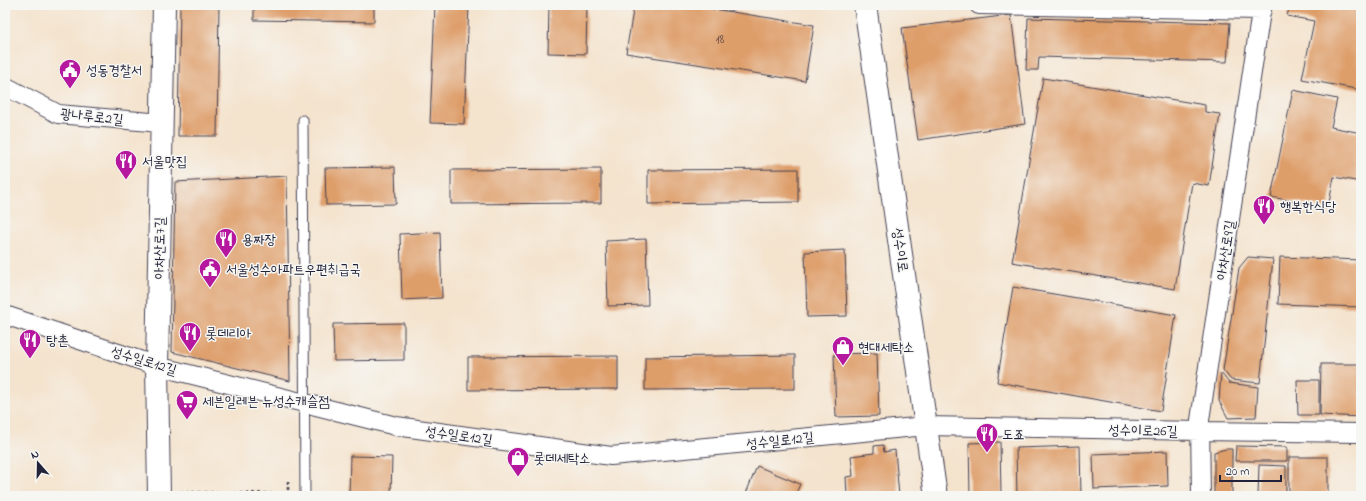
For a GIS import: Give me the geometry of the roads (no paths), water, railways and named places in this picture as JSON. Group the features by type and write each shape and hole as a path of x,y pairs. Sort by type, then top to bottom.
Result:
{"street":[{"name":"아차산로7길","path":"159,494 157,366 164,5"},
{"name":"성수이로","path":"865,5 936,496"},
{"path":"979,5 1262,7"},
{"name":"아차산로9길","path":"1201,496 1200,420 1262,7"},
{"name":"광나루로2길","path":"5,86 58,114 162,122"},
{"name":"성수일로12길","path":"5,315 157,366 396,426 611,456 926,426"},
{"name":"성수이로26길","path":"926,426 1361,433"}],"lane":[{"path":"303,120 305,496"}],"place":[{"name":"성동경찰서","path":"70,90"},
{"name":"서울맛집","path":"126,180"},
{"name":"행복한식당","path":"1264,226"},
{"name":"용짜장","path":"226,258"},
{"name":"서울성수아파트우편취급국","path":"210,288"},
{"name":"롯데리아","path":"190,352"},
{"name":"탕촌","path":"30,360"},
{"name":"현대세탁소","path":"843,366"},
{"name":"세븐일레븐 뉴성수캐슬점","path":"187,420"},
{"name":"도죠","path":"987,454"},
{"name":"롯데세탁소","path":"518,478"}]}
